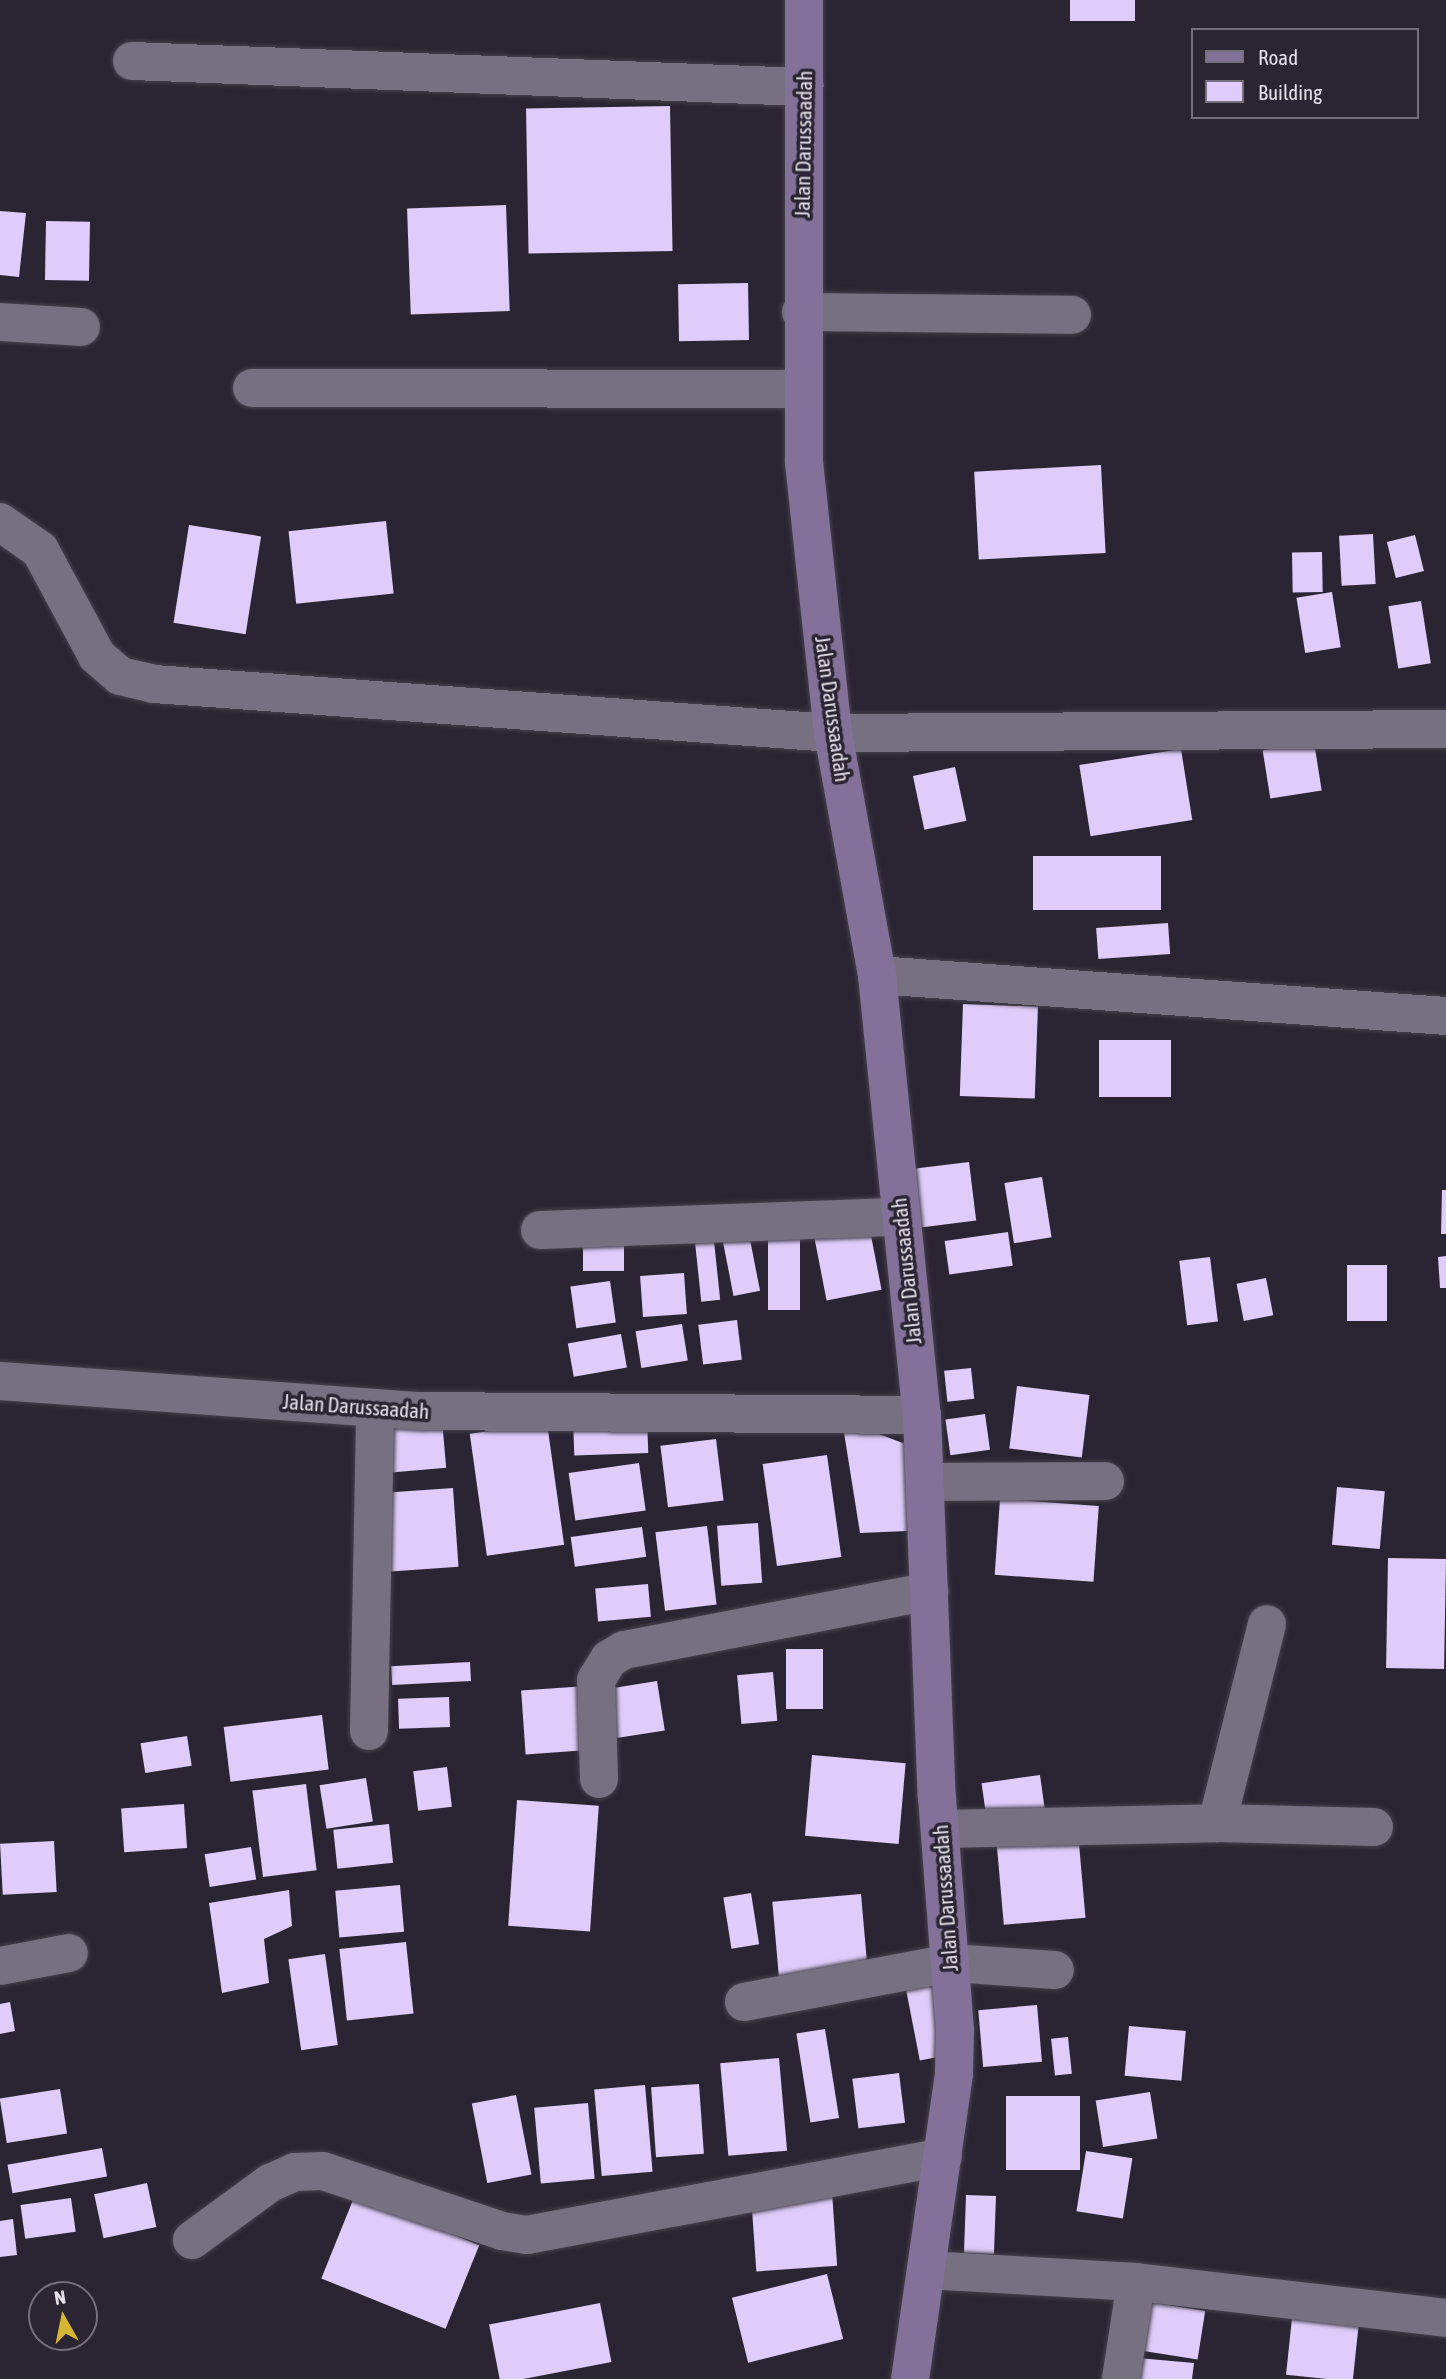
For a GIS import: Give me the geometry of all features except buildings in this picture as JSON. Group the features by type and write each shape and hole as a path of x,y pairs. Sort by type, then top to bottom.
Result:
{"street":[{"name":"Jalan Darussaadah","path":"804,0 801,312 803,462 833,733 877,975 922,1415 940,1829 951,1963 954,2074 910,2379"},
{"path":"132,61 804,87"},
{"path":"801,312 1072,315"},
{"path":"0,322 81,327"},
{"path":"251,388 801,389"},
{"path":"0,522 40,550 97,656 120,676 154,684 833,733 1446,729"},
{"path":"877,975 1446,1016"},
{"path":"540,1230 901,1217"},
{"name":"Jalan Darussaadah","path":"0,1381 375,1409 922,1415"},
{"path":"369,1731 375,1409"},
{"path":"926,1482 1105,1481"},
{"path":"599,1779 596,1680 609,1659 624,1650 929,1591"},
{"path":"1217,1823 1267,1624"},
{"path":"940,1829 1217,1823 1374,1827"},
{"path":"0,1966 69,1953"},
{"path":"744,2002 951,1963 1055,1970"},
{"path":"192,2240 271,2183 295,2172 323,2171 502,2231 527,2235 943,2157"},
{"path":"927,2270 1136,2282 1446,2318"},
{"path":"1121,2379 1136,2282"}]}
